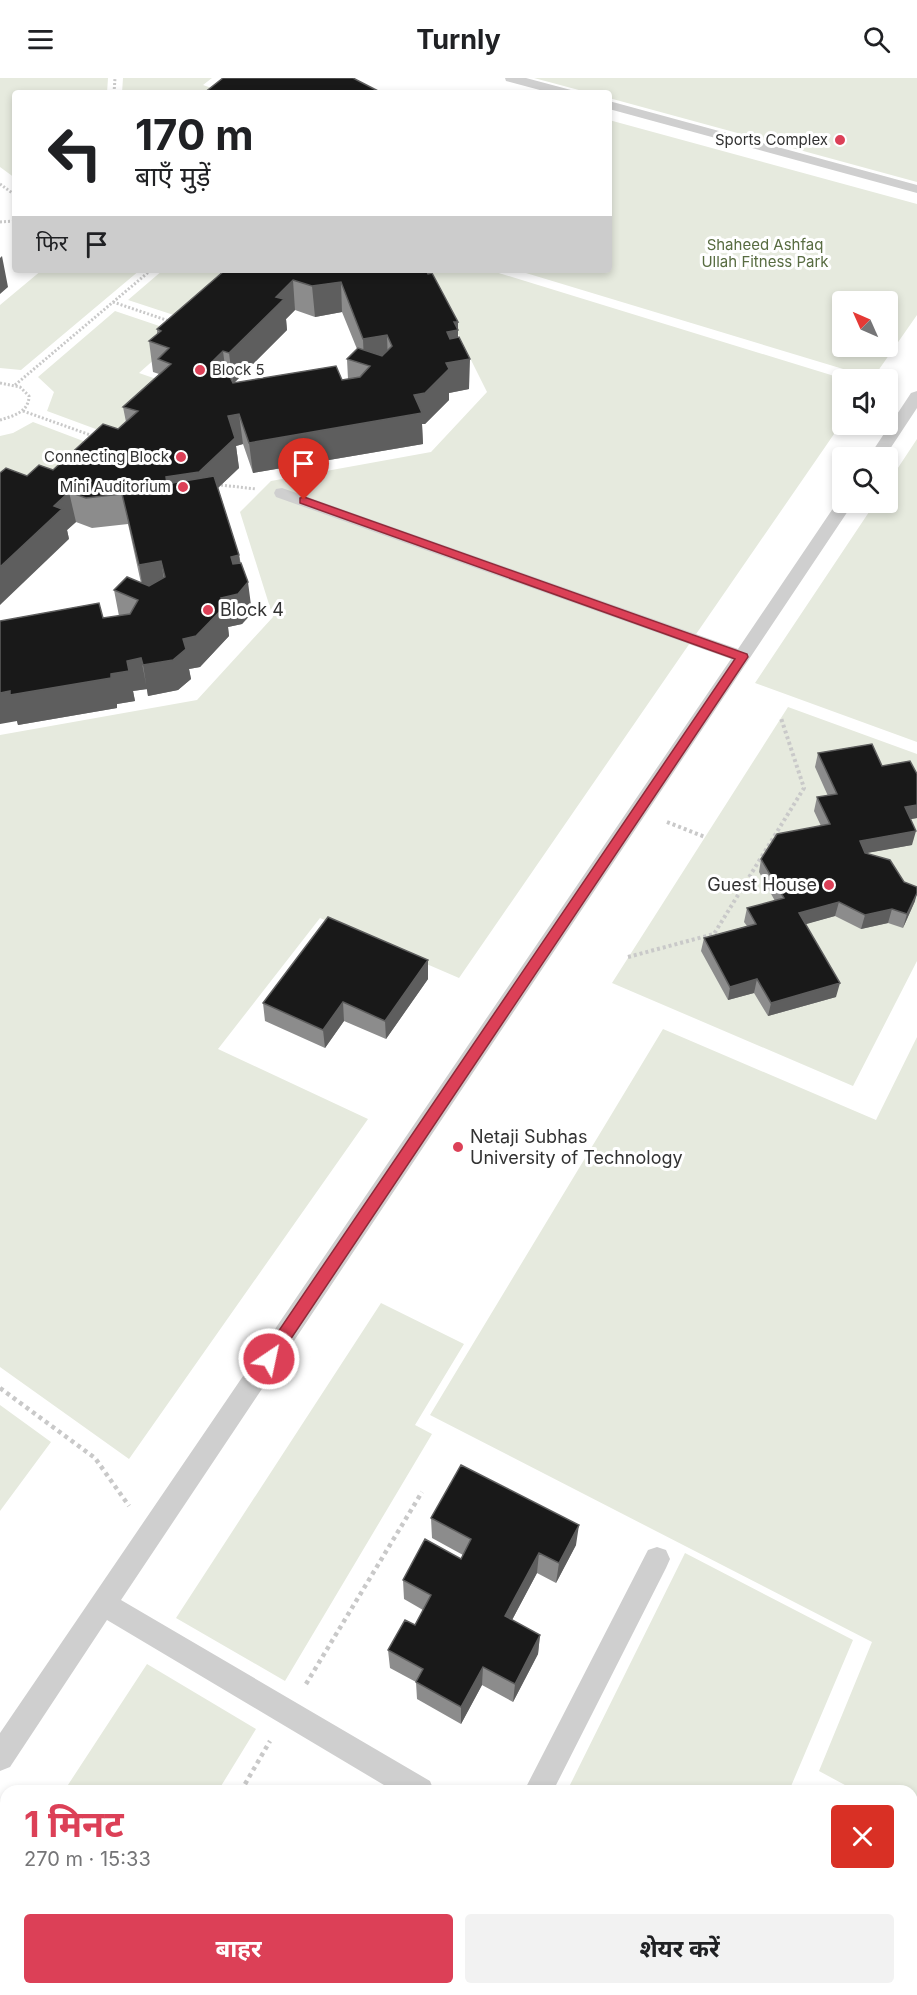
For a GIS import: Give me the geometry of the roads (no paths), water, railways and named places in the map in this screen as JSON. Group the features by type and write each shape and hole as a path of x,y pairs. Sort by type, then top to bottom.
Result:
{"lane":[{"path":"512,78 555,90"},
{"path":"612,106 917,189"},
{"path":"883,447 917,396"},
{"path":"282,493 742,657"},
{"path":"0,1757 839,513"},
{"path":"541,1785 657,1559"},
{"path":"104,1604 410,1785"}],"place":[{"name":"Sports Complex","path":"840,140"},
{"name":"Block 5","path":"200,370"},
{"name":"Connecting Block","path":"181,457"},
{"name":"Mini Auditorium","path":"183,487"},
{"name":"Block 4","path":"208,610"},
{"name":"Guest House","path":"829,885"},
{"name":"Netaji Subhas University of Technology","path":"458,1147"}],"park label":[{"name":"Shaheed Ashfaq Ullah Fitness Park","path":"765,254"}]}
